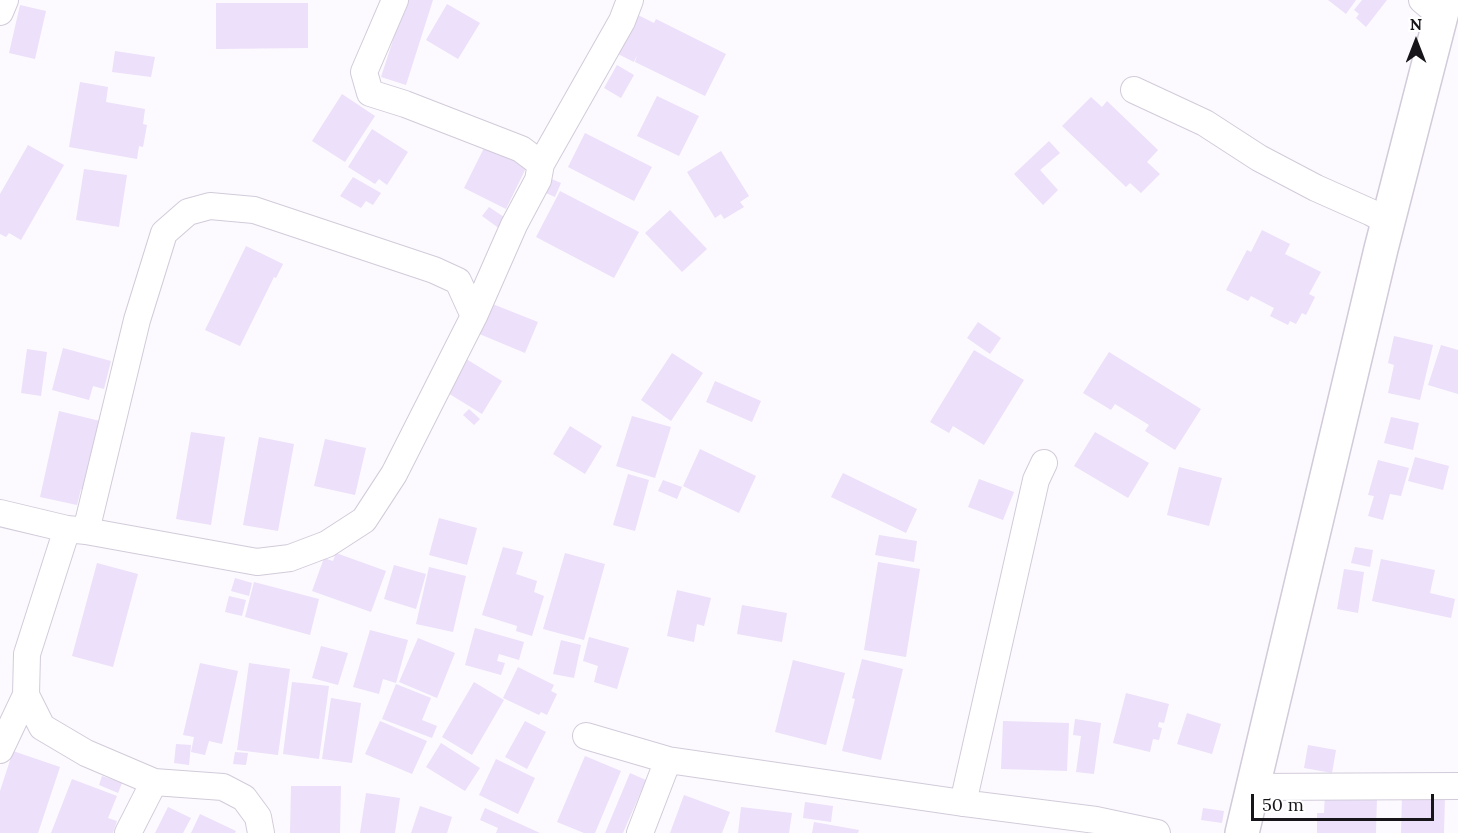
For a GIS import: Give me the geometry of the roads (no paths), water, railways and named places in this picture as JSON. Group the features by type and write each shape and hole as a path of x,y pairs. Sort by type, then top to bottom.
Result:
{"main road":[{"path":"1242,833 1388,222 1436,6"}],"street":[{"path":"0,12 5,0"},
{"path":"394,0 364,72 370,93 405,104 521,149 541,164"},
{"path":"0,513 77,530 257,562 290,558 327,543 364,520 394,474 474,316 514,225 538,180 541,164 622,21 630,0"},
{"path":"1134,90 1205,123 1259,158 1388,222"},
{"path":"0,750 26,696 27,654 77,530 164,233 188,212 210,206 255,210 434,270 458,281 474,316"},
{"path":"963,803 1036,480 1044,463"},
{"path":"26,696 42,727 86,753 154,782 223,787 244,798 258,817 261,833"},
{"path":"586,736 668,760 1096,820 1157,833"},
{"path":"640,833 668,760"},
{"path":"128,833 154,782"},
{"path":"1252,787 1458,786"}]}
